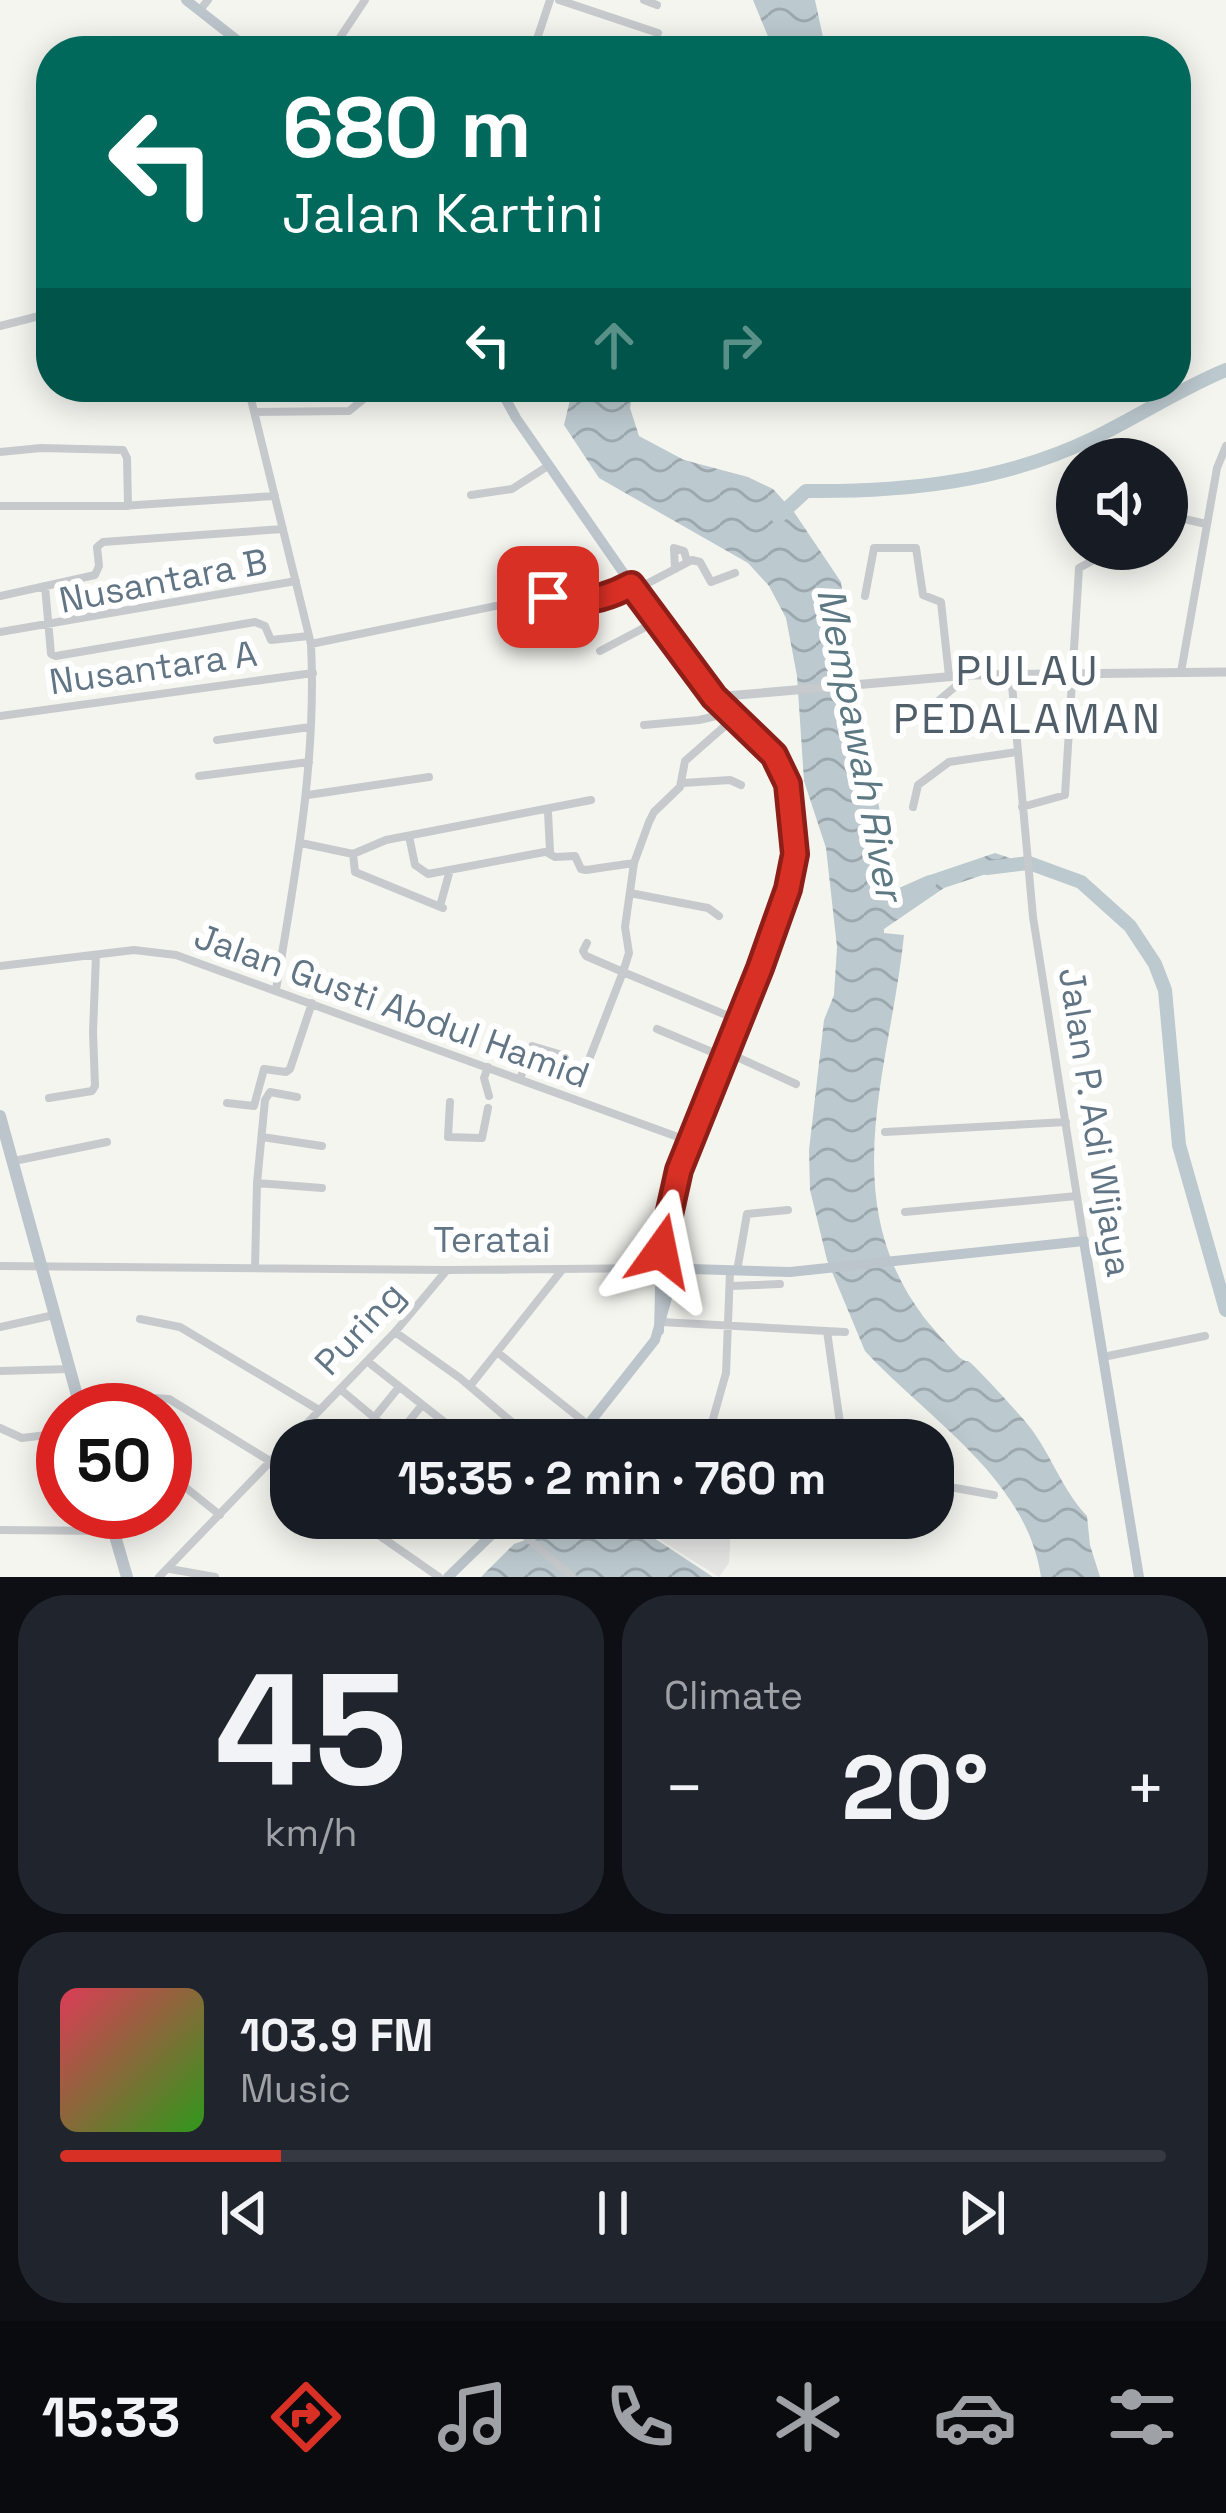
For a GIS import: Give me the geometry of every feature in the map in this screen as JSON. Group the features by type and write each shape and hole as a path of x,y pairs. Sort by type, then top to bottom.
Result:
{"highway":[{"path":"0,1116 74,1383"},
{"path":"115,1539 127,1577"}],"main road":[{"path":"186,0 225,36"},
{"path":"508,402 633,588 714,697 774,755 788,784 795,854 788,889 689,1141 671,1200 660,1325 637,1367 593,1419"},
{"name":"Teratai","path":"665,1268 733,1276 1084,1241"},
{"name":"Jalan P. Adi Wijaya","path":"1084,1241 1139,1577"},
{"path":"444,1577 485,1539"}],"street":[{"path":"200,11 208,0"},
{"path":"341,36 365,0"},
{"path":"539,36 555,0 658,33"},
{"path":"644,0 657,5"},
{"path":"0,326 36,318"},
{"path":"252,402 310,640 313,673 308,795 276,990"},
{"path":"254,412 350,411 361,402"},
{"path":"1181,672 1216,468 1226,446"},
{"path":"0,452 123,450 128,506"},
{"path":"471,495 512,489 548,466"},
{"path":"0,506 128,506 275,496"},
{"path":"1188,519 1207,524"},
{"path":"0,596 94,575 103,542 283,530"},
{"path":"676,569 674,548 684,551 687,561"},
{"path":"866,596 874,548 916,548 923,596 941,602 949,676"},
{"path":"310,640 539,598 565,602 602,598 687,561 700,562 711,582 735,573"},
{"path":"1022,807 1065,795 1079,570"},
{"name":"Nusantara B","path":"296,581 49,624 51,654 255,622 265,626 271,640 310,640"},
{"path":"0,632 49,624 45,586"},
{"path":"600,651 657,621"},
{"path":"714,697 969,675 1226,672"},
{"name":"Nusantara A","path":"0,716 313,673"},
{"name":"Jalan P. Adi Wijaya","path":"1011,674 1030,886 1084,1241"},
{"path":"914,721 969,675"},
{"path":"644,725 733,715"},
{"path":"590,1057 629,953 625,928 634,863 654,812 683,783 685,760 733,715"},
{"path":"217,740 310,727"},
{"path":"913,807 918,784 939,767 1016,752"},
{"path":"199,776 309,762"},
{"path":"308,795 429,777"},
{"path":"683,783 730,780 741,784"},
{"path":"301,843 353,854 386,840 591,800"},
{"path":"547,853 553,845 548,812"},
{"path":"409,836 417,869 428,874 547,853 574,856 586,870 634,863"},
{"path":"353,854 358,874 442,907 450,870"},
{"path":"630,893 708,908 719,916"},
{"path":"587,943 586,956 738,1020"},
{"name":"Jalan Gusti Abdul Hamid","path":"0,966 134,950 176,955 689,1141"},
{"path":"49,1098 92,1091 95,1086 97,956"},
{"path":"226,1103 251,1107 264,1069 290,1069 312,1003"},
{"path":"657,1029 796,1084"},
{"path":"520,1078 534,1045 568,1057"},
{"path":"450,1102 448,1137 482,1138 489,1102 484,1079 488,1067"},
{"path":"255,1268 257,1184 268,1093 297,1096"},
{"path":"885,1132 1066,1122"},
{"path":"262,1137 322,1146"},
{"path":"12,1162 107,1142"},
{"path":"257,1184 322,1189"},
{"path":"905,1212 1077,1196"},
{"path":"712,1419 726,1373 733,1276 747,1214 788,1210"},
{"name":"Teratai","path":"0,1266 665,1268"},
{"name":"Puring","path":"311,1419 447,1270"},
{"path":"470,1386 562,1270"},
{"path":"733,1276 780,1284"},
{"path":"0,1327 56,1314"},
{"path":"140,1319 180,1327 319,1410"},
{"path":"660,1325 845,1332"},
{"path":"826,1331 839,1419"},
{"path":"394,1332 508,1419"},
{"path":"1103,1357 1204,1336"},
{"path":"496,1352 580,1419"},
{"path":"367,1361 440,1419"},
{"path":"0,1371 70,1369"},
{"path":"340,1389 374,1418 399,1387"},
{"path":"412,1419 422,1405"},
{"path":"192,1413 270,1460"},
{"path":"0,1428 22,1438 36,1436"},
{"name":"Puring","path":"160,1577 270,1462"},
{"path":"954,1488 994,1495"},
{"path":"192,1492 220,1514"},
{"path":"0,1530 36,1531"},
{"path":"384,1539 444,1577"},
{"path":"529,1539 572,1577"},
{"path":"168,1569 215,1577"}],"shaded area":[{"path":"658,1539 730,1539 729,1563 719,1577"}],"water":[{"path":"753,0 815,0 823,36 768,36"},
{"name":"Mempawah River","path":"569,402 631,402 639,436 684,460 748,477 773,489 841,582 852,669 897,899 930,875 995,853 1010,858 998,870 944,888 884,929 884,933 904,935 875,1130 874,1178 881,1225 896,1271 930,1325 1033,1431 1087,1516 1100,1577 1041,1577 1032,1542 1016,1510 996,1480 954,1437 954,1419 936,1419 865,1351 827,1260 810,1190 809,1150 837,947 826,848 804,781 797,676 786,618 769,586 748,563 599,478 564,425"},
{"path":"528,1539 656,1539 713,1577 481,1577 514,1544"}],"waterway":[{"path":"1191,387 1226,370"},
{"path":"778,517 806,491 917,486 1025,465 1094,438 1162,402"},
{"path":"987,868 1029,863 1081,882 1130,926 1155,964 1165,990 1179,1145 1226,1310"},
{"name":"Mempawah River","path":"885,902 930,882"}],"district":[{"name":"PULAU PEDALAMAN","path":"1028,694"}],"route":[{"path":"548,597 577,602 614,595 631,585 714,697 774,755 788,784 794,830 792,876 689,1141 661,1251"}]}
